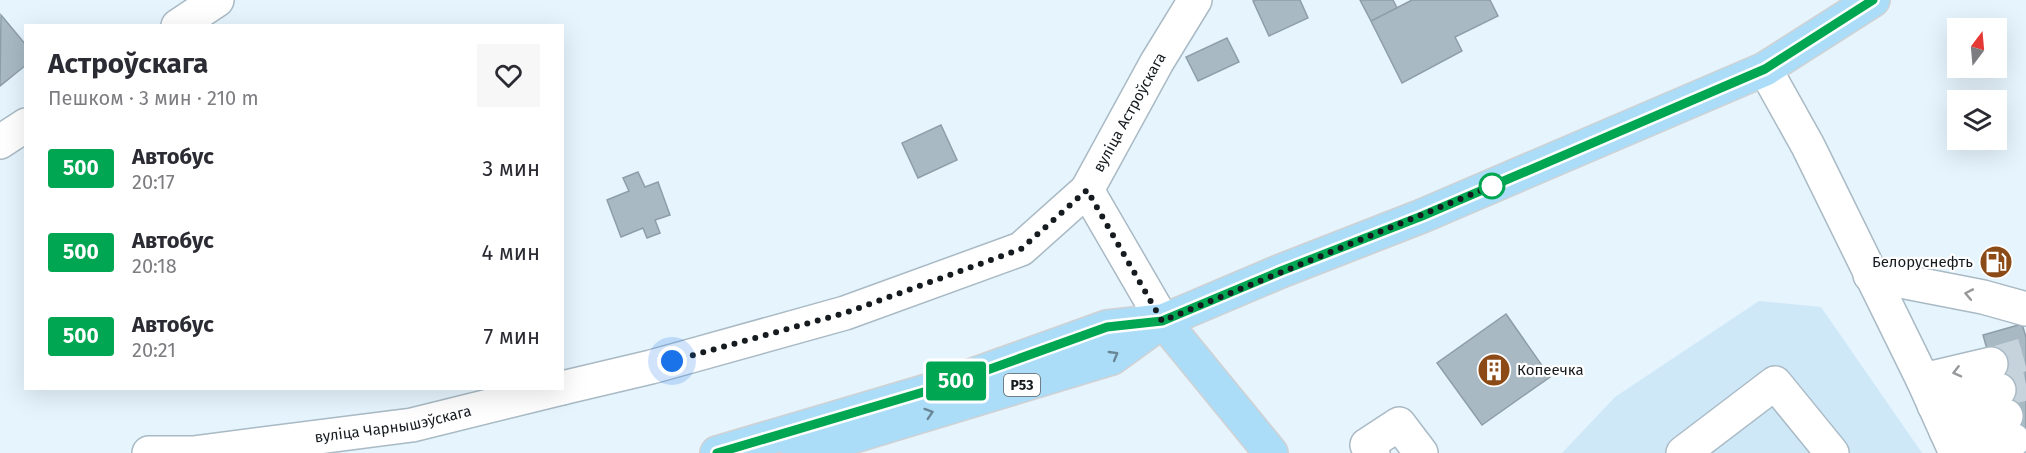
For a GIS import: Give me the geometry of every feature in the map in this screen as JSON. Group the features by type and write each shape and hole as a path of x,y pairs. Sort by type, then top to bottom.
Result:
{"main road":[{"name":"Р53","path":"798,453 1112,358 1162,321 1281,271 1422,216 1765,69 1873,0"},
{"name":"Р53","path":"717,453 937,388 1107,327 1162,321"},
{"path":"1162,321 1271,453"}],"street":[{"path":"181,24 217,0"},
{"name":"вуліца Астроўскага","path":"1162,321 1087,190 1157,62 1195,0"},
{"path":"1765,69 1808,146 1944,424"},
{"path":"0,142 24,126"},
{"name":"вуліца Чарнышэўскага","path":"564,388 651,367 845,313 1021,249 1087,190"},
{"path":"1870,275 1983,297 2026,309"},
{"path":"1683,453 1774,383 1832,453"},
{"name":"вуліца Чарнышэўскага","path":"149,453 193,453 412,425 554,390"},
{"path":"1944,424 2002,403 1944,424"},
{"path":"1373,453 1367,445 1400,424 1421,453"}],"shaded area":[{"path":"1759,301 1821,307 1922,453 1562,453 1615,397"}],"building":[{"path":"1300,0 1308,18 1269,36 1253,1"},
{"path":"1360,0 1393,0 1397,8 1371,21"},
{"path":"1412,0 1490,0 1498,16 1455,37 1462,51 1402,83 1371,21"},
{"path":"1,15 24,43 24,67 0,86"},
{"path":"1227,38 1239,62 1198,81 1186,57"},
{"path":"941,125 957,160 918,178 902,143"},
{"path":"638,172 645,187 658,182 670,215 655,220 660,233 647,238 643,228 621,237 607,200 629,191 623,178"},
{"name":"Копеечка","path":"1506,314 1550,377 1482,425 1437,363"},
{"path":"2022,324 2026,337 2026,448 2016,451 1983,335"}],"tunnel":[{"path":"1991,364 2026,354"},
{"path":"1999,390 2026,384"}],"bus line":[{"name":"500","path":"717,453 937,388 1107,327 1162,321 1281,271 1422,216 1765,69 1873,0"}],"place":[{"name":"Белоруснефть","path":"1996,262"},
{"name":"Копеечка","path":"1494,370"}],"route":[{"path":"672,361 845,313 1021,249 1087,190 1162,321 1492,186"}]}
